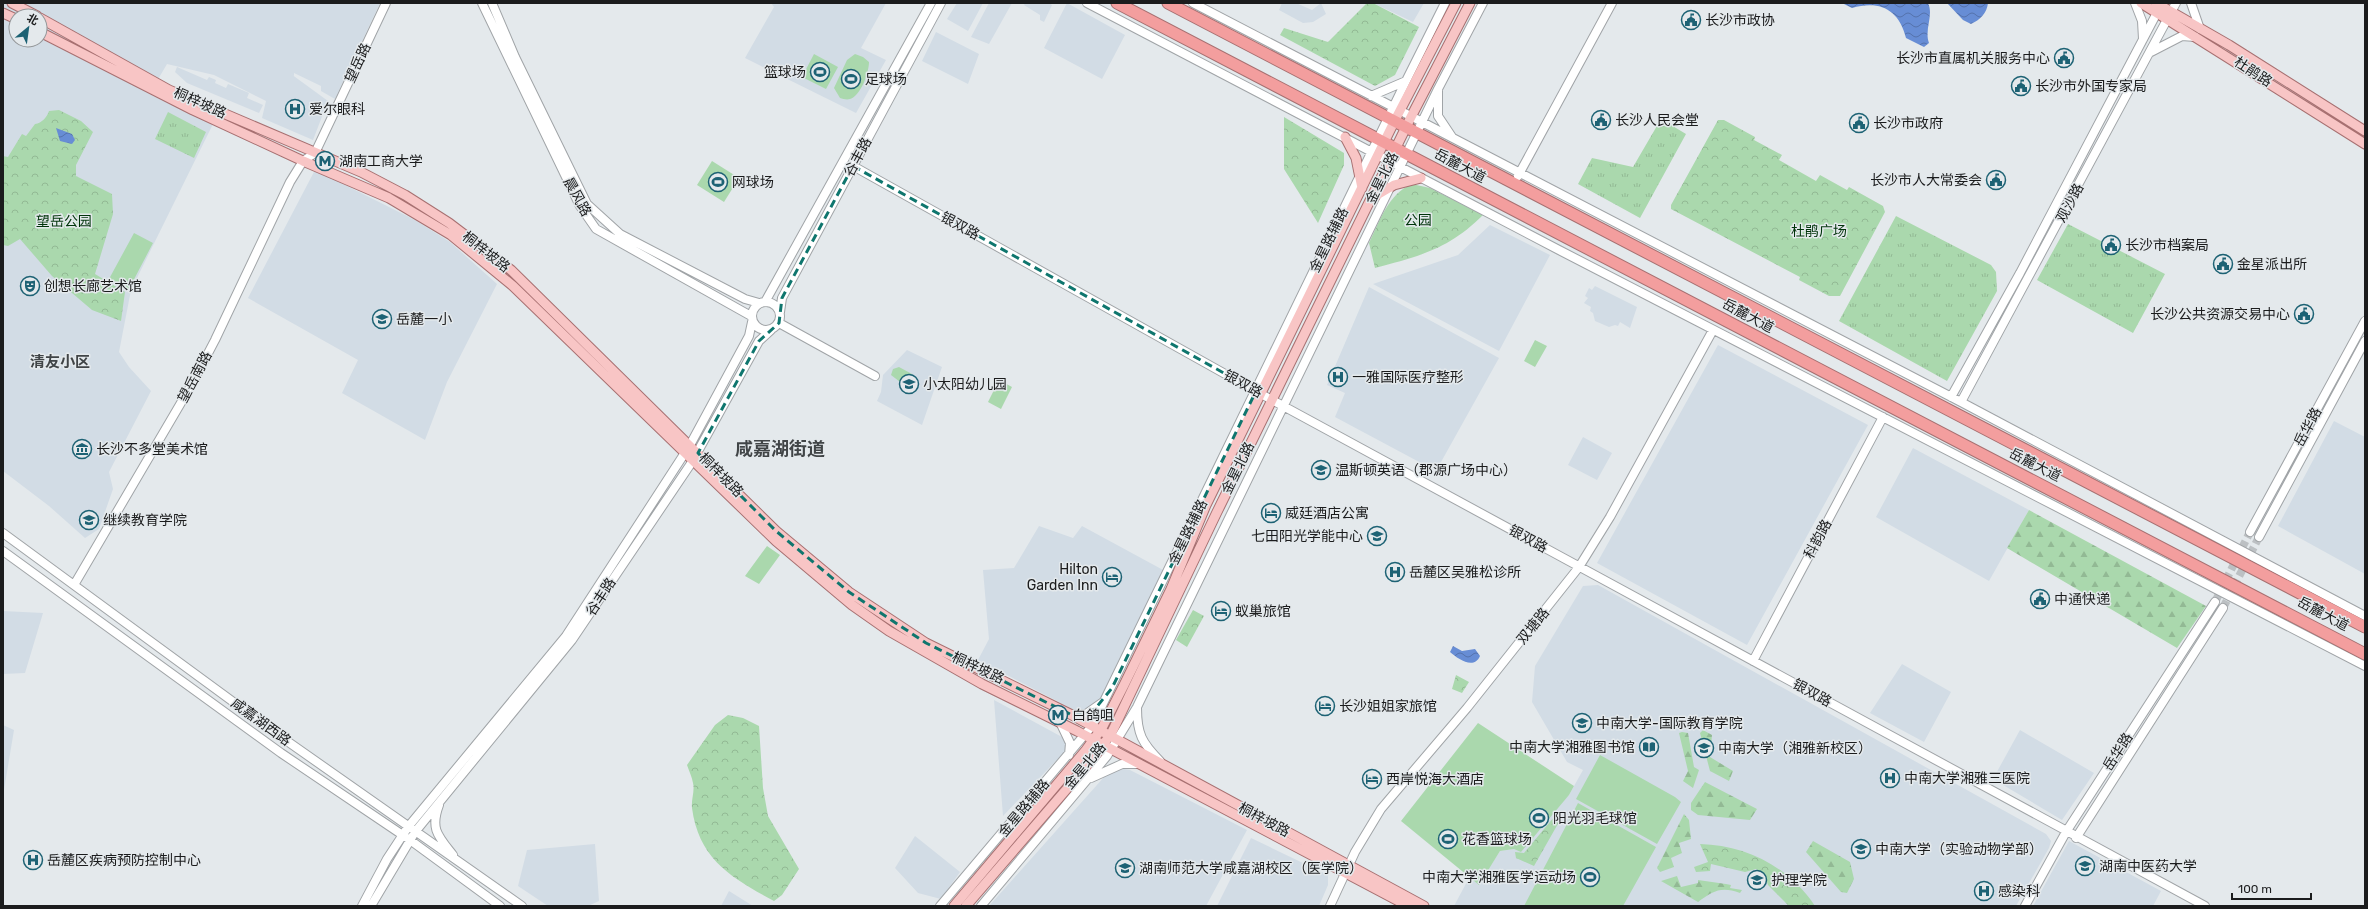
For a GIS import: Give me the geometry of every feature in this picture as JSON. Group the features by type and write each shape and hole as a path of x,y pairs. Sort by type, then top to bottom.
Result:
{"highway":[{"name":"岳麓大道","path":"1118,3 2365,654"},
{"name":"岳麓大道","path":"1168,3 2365,627"}],"main road":[{"path":"12,3 22,8"},
{"name":"金星北路","path":"954,906 1090,738 1096,728 1167,595 1206,505 1258,392 1362,188 1374,154 1396,109 1456,3"},
{"name":"金星北路","path":"966,906 1103,745 1114,738 1272,399 1411,117 1470,3"},
{"name":"杜鹃路","path":"2141,3 2159,6 2201,39 2365,144"},
{"name":"杜鹃路","path":"2170,15 2200,29 2365,131"},
{"name":"桐梓坡路","path":"48,22 169,90 361,172 405,195 449,223 511,270 776,531 849,592 926,643 1070,714 1162,763 1347,869 1408,906"},
{"name":"桐梓坡路","path":"48,36 193,110 303,162 390,198 451,235 513,286 692,462 776,541 852,605 882,627 948,666 1347,869 1424,906"},
{"path":"1345,137 1356,158 1362,188"},
{"path":"1372,198 1391,186 1421,178"}],"street":[{"name":"望岳路","path":"303,162 315,153 386,3"},
{"name":"晨风路","path":"482,3 511,66 580,206 596,229 752,319"},
{"name":"晨风路","path":"492,3 516,57 587,204 620,234 745,299 762,303"},
{"name":"谷丰路","path":"762,303 931,3"},
{"name":"谷丰路","path":"780,312 782,298 941,3"},
{"path":"1087,3 1713,330 2365,666"},
{"path":"1193,3 1961,402 2365,616"},
{"path":"1396,109 1406,81 1445,3"},
{"path":"981,906 1112,750 1114,738 1137,707 1283,405 1407,155 1438,89 1482,3"},
{"path":"1514,184 1612,3"},
{"path":"2135,3 2142,21 2143,40"},
{"name":"观沙路","path":"1961,402 2176,3"},
{"path":"2192,3 2200,29"},
{"name":"观沙路","path":"1951,397 2020,273 2143,40 2159,6"},
{"path":"2150,52 2182,36 2201,39"},
{"path":"1371,96 1406,81"},
{"path":"1438,89 1438,116 1452,138"},
{"path":"315,153 317,167"},
{"name":"金星路辅路","path":"1096,728 1107,699 1258,392 1360,177 1374,154"},
{"name":"望岳南路","path":"74,585 192,384 290,182 303,162"},
{"name":"银双路","path":"853,166 1258,392 2076,838 2205,906"},
{"path":"762,303 774,304 780,312 779,323 770,330 762,330 752,319 754,309 762,303"},
{"name":"谷丰路","path":"406,841 412,830 566,636 690,445 749,336 752,319"},
{"name":"岳华路","path":"2250,532 2365,321"},
{"path":"779,323 875,376"},
{"name":"谷丰路","path":"412,830 442,799 572,640 698,453 759,342 770,330"},
{"name":"双塘路","path":"1330,906 1355,852 1381,809 1467,708 1579,567 1610,517 1713,330"},
{"name":"岳华路","path":"2259,537 2365,341"},
{"name":"科韵路","path":"1753,661 1884,417"},
{"name":"咸嘉湖西路","path":"3,533 412,830 522,906"},
{"name":"咸嘉湖西路","path":"3,551 281,753 500,906"},
{"name":"岳华路","path":"2025,906 2066,832 2215,602"},
{"name":"岳华路","path":"2076,838 2223,608"},
{"path":"1070,714 1086,714 1107,699"},
{"path":"1137,707 1138,733 1148,749 1162,763"},
{"path":"1060,722 1070,743 1068,757"},
{"name":"金星路辅路","path":"940,906 1068,757 1090,738"},
{"path":"1087,781 1122,764 1139,764"},
{"path":"442,799 434,820 435,830 458,862"},
{"path":"362,906 406,841"},
{"path":"371,906 406,841"}],"highlighted area":[{"path":"853,166 1256,391 1112,688 1095,709 1086,714 1070,714 926,643 849,592 776,531 698,453 759,341 779,323 782,298"}],"shaded area":[{"path":"4,3 380,3 335,99 321,91 321,86 294,73 294,76 291,74 328,101 313,140 262,118 266,101 214,75 167,64 150,93 213,124 131,290 119,352 129,367 151,391 109,472 113,489 99,529 85,538 49,506 3,471"},
{"path":"771,3 886,3 861,48 886,60 856,113 745,58 774,7"},
{"path":"957,3 983,3 968,31 947,19"},
{"path":"989,3 1012,3 989,44 971,37"},
{"path":"1025,3 1049,3 1052,5 1044,22 1040,20 1040,15 1024,5"},
{"path":"1067,3 1125,35 1102,79 1044,48"},
{"path":"1282,3 1296,3 1312,10 1321,3 1326,14 1313,22 1303,23 1279,10"},
{"path":"1373,3 1424,3 1413,22"},
{"path":"936,32 979,54 968,84 922,61"},
{"path":"177,67 207,80 209,77 216,80 215,83 226,88 228,84 249,93 247,98 263,105 259,113 187,83 175,72"},
{"name":"岳麓一小","path":"315,170 415,220 450,242 497,284 447,382 425,440 342,393 358,360 248,298"},
{"path":"1490,225 1550,255 1499,351 1373,284 1458,255"},
{"path":"1595,286 1637,307 1630,328 1620,322 1618,326 1615,325 1609,327 1595,321 1593,313 1590,311 1591,307 1584,303 1588,298 1585,296 1589,288 1592,290"},
{"path":"1369,287 1499,358 1436,471 1335,417 1345,393 1327,385"},
{"path":"1718,345 1868,425 1747,645 1597,563"},
{"name":"小太阳幼儿园","path":"907,350 942,367 922,425 877,401 881,392 883,375"},
{"path":"2334,421 2365,437 2365,574 2278,526"},
{"path":"1583,437 1612,453 1597,480 1568,465"},
{"path":"1913,448 2029,510 1989,581 1876,517"},
{"path":"1039,526 1073,538 1082,526 1165,571 1099,703 1080,713 978,660 989,639 983,570 1014,568"},
{"name":"中南大学（湘雅新校区）","path":"1598,585 2046,834 2051,841 2049,848 2016,906 1454,906 1469,878 1479,884 1500,851 1514,849 1569,795 1583,770 1567,762 1532,702 1535,666 1583,586"},
{"path":"3,611 43,613 25,673 3,674"},
{"path":"1902,664 1951,692 1924,742 1870,713"},
{"path":"994,700 1073,743 1003,816"},
{"path":"3,725 14,730 3,796"},
{"path":"2020,730 2094,773 2062,820 1993,779"},
{"name":"湖南师范大学咸嘉湖校区（医学院）","path":"1113,767 1130,770 1247,830 1206,906 989,906"},
{"path":"915,836 960,872 941,899 918,893 895,868"},
{"path":"1251,838 1328,875 1328,885 1319,906 1217,906"},
{"name":"湖南中医药大学","path":"2069,841 2161,891 2153,906 2033,906"},
{"path":"595,844 599,901 588,906 548,906 518,886 527,850"},
{"path":"729,891 753,906 721,906"}],"green space":[{"path":"1367,3 1373,3 1419,27 1395,75 1375,86 1280,35 1284,28 1328,42"},
{"name":"篮球场","path":"814,54 838,67 826,89 802,77"},
{"name":"足球场","path":"855,54 863,57 869,62 868,72 861,89 854,97 850,99 840,98 834,88 847,60"},
{"name":"望岳公园","path":"59,110 81,121 93,132 76,165 76,176 112,194 113,214 95,274 125,292 121,321 92,310 52,276 20,239 8,246 3,245 3,156 8,157 22,134 26,136 35,124 44,119 49,111"},
{"path":"168,112 206,132 194,158 155,139"},
{"path":"1284,117 1344,153 1344,165 1318,223 1284,169"},
{"path":"1661,119 1686,134 1640,218 1578,184 1592,158 1633,167"},
{"name":"杜鹃广场","path":"1718,120 1724,120 1755,137 1754,140 1782,155 1779,160 1816,181 1820,175 1847,190 1849,187 1883,206 1885,212 1840,296 1829,296 1799,280 1800,277 1671,209 1671,205"},
{"name":"网球场","path":"712,161 739,178 724,202 697,185"},
{"name":"公园","path":"1412,184 1430,188 1483,215 1470,227 1446,244 1420,255 1375,268 1369,243 1381,217 1391,201 1397,194"},
{"path":"1896,216 1991,265 1996,272 1997,291 1947,381 1839,321"},
{"path":"2068,224 2165,274 2133,333 2037,280"},
{"path":"134,233 153,243 129,289 109,279"},
{"path":"1535,340 1547,346 1535,367 1524,361"},
{"path":"899,367 912,374 913,378 909,383 904,385 891,375 893,369"},
{"path":"999,380 1012,387 1001,409 988,402"},
{"path":"2029,510 2206,606 2177,648 2007,548"},
{"path":"767,546 780,555 759,584 745,576"},
{"path":"1193,610 1204,616 1187,647 1176,640"},
{"path":"1456,675 1469,682 1462,693 1452,689"},
{"path":"728,715 743,718 759,726 763,788 768,816 799,869 782,895 774,901 744,884 720,865 710,854 702,841 696,826 692,808 692,778 687,765 715,725"},
{"path":"1478,723 1574,786 1569,795 1521,852 1514,849 1500,851 1479,885 1401,821"},
{"path":"1703,730 1712,735 1710,757 1733,771 1729,781 1710,771 1700,733"},
{"path":"1679,733 1688,733 1694,767 1699,770 1693,788 1683,781 1688,771"},
{"path":"1600,755 1675,797 1681,802 1657,844 1576,799"},
{"path":"1705,782 1757,809 1750,820 1698,815 1691,810 1691,803"},
{"name":"中南大学湘雅医学运动场","path":"1578,803 1656,847 1623,906 1524,906"},
{"path":"1684,814 1689,820 1691,839 1679,843 1682,853 1671,858 1674,867 1660,872 1657,868"},
{"path":"1554,817 1559,822 1534,866 1516,858 1515,852 1524,853"},
{"path":"1813,841 1850,862 1854,879 1847,893 1841,892 1806,852"},
{"path":"1700,844 1717,845 1734,849 1765,861 1793,880 1815,906 1789,906 1768,885 1765,876 1756,869 1745,872 1711,864 1710,871 1696,872 1694,867 1708,862"},
{"path":"1677,876 1681,887 1698,883 1698,880 1731,885 1730,888 1742,890 1740,893 1728,890 1713,892 1698,902 1661,881"}],"water":[{"path":"1842,3 1928,3 1930,8 1928,33 1929,43 1924,47 1906,38 1903,28 1898,20 1886,9 1871,5 1852,8"},
{"path":"1947,3 1988,3 1982,16 1971,24 1963,20"},
{"path":"56,128 72,134 75,140 72,144 60,141"},
{"path":"1453,646 1462,651 1475,649 1480,656 1474,662 1466,662 1457,658 1450,652"}],"tunnel":[{"path":"2215,602 2250,532"},
{"path":"2223,608 2259,537"}],"place":[{"name":"长沙市政协","path":"1691,20"},
{"name":"长沙市直属机关服务中心","path":"2064,58"},
{"name":"篮球场","path":"820,72"},
{"name":"足球场","path":"851,79"},
{"name":"长沙市外国专家局","path":"2021,86"},
{"name":"爱尔眼科","path":"295,109"},
{"name":"长沙人民会堂","path":"1601,120"},
{"name":"长沙市政府","path":"1859,123"},
{"name":"湖南工商大学","path":"325,161"},
{"name":"长沙市人大常委会","path":"1996,180"},
{"name":"网球场","path":"718,182"},
{"name":"长沙市档案局","path":"2111,245"},
{"name":"金星派出所","path":"2223,264"},
{"name":"创想长廊艺术馆","path":"30,286"},
{"name":"长沙公共资源交易中心","path":"2304,314"},
{"name":"岳麓一小","path":"382,319"},
{"name":"一雅国际医疗整形","path":"1338,377"},
{"name":"小太阳幼儿园","path":"909,384"},
{"name":"长沙不多堂美术馆","path":"82,449"},
{"name":"温斯顿英语（郡源广场中心）","path":"1321,470"},
{"name":"威廷酒店公寓","path":"1271,513"},
{"name":"继续教育学院","path":"89,520"},
{"name":"七田阳光学能中心","path":"1377,536"},
{"name":"岳麓区吴雅松诊所","path":"1395,572"},
{"name":"Hilton Garden Inn","path":"1112,577"},
{"name":"中通快递","path":"2040,599"},
{"name":"蚁巢旅馆","path":"1221,611"},
{"name":"长沙姐姐家旅馆","path":"1325,706"},
{"name":"白鸽咀","path":"1058,715"},
{"name":"中南大学-国际教育学院","path":"1582,723"},
{"name":"中南大学湘雅图书馆","path":"1649,747"},
{"name":"中南大学（湘雅新校区）","path":"1704,748"},
{"name":"中南大学湘雅三医院","path":"1890,778"},
{"name":"西岸悦海大酒店","path":"1372,779"},
{"name":"阳光羽毛球馆","path":"1539,818"},
{"name":"花香篮球场","path":"1448,839"},
{"name":"中南大学（实验动物学部）","path":"1861,849"},
{"name":"岳麓区疾病预防控制中心","path":"33,860"},
{"name":"湖南中医药大学","path":"2085,866"},
{"name":"湖南师范大学咸嘉湖校区（医学院）","path":"1125,868"},
{"name":"中南大学湘雅医学运动场","path":"1590,877"},
{"name":"护理学院","path":"1757,880"},
{"name":"感染科","path":"1984,891"}],"district":[{"name":"清友小区","path":"60,362"},
{"name":"咸嘉湖街道","path":"780,449"}]}
